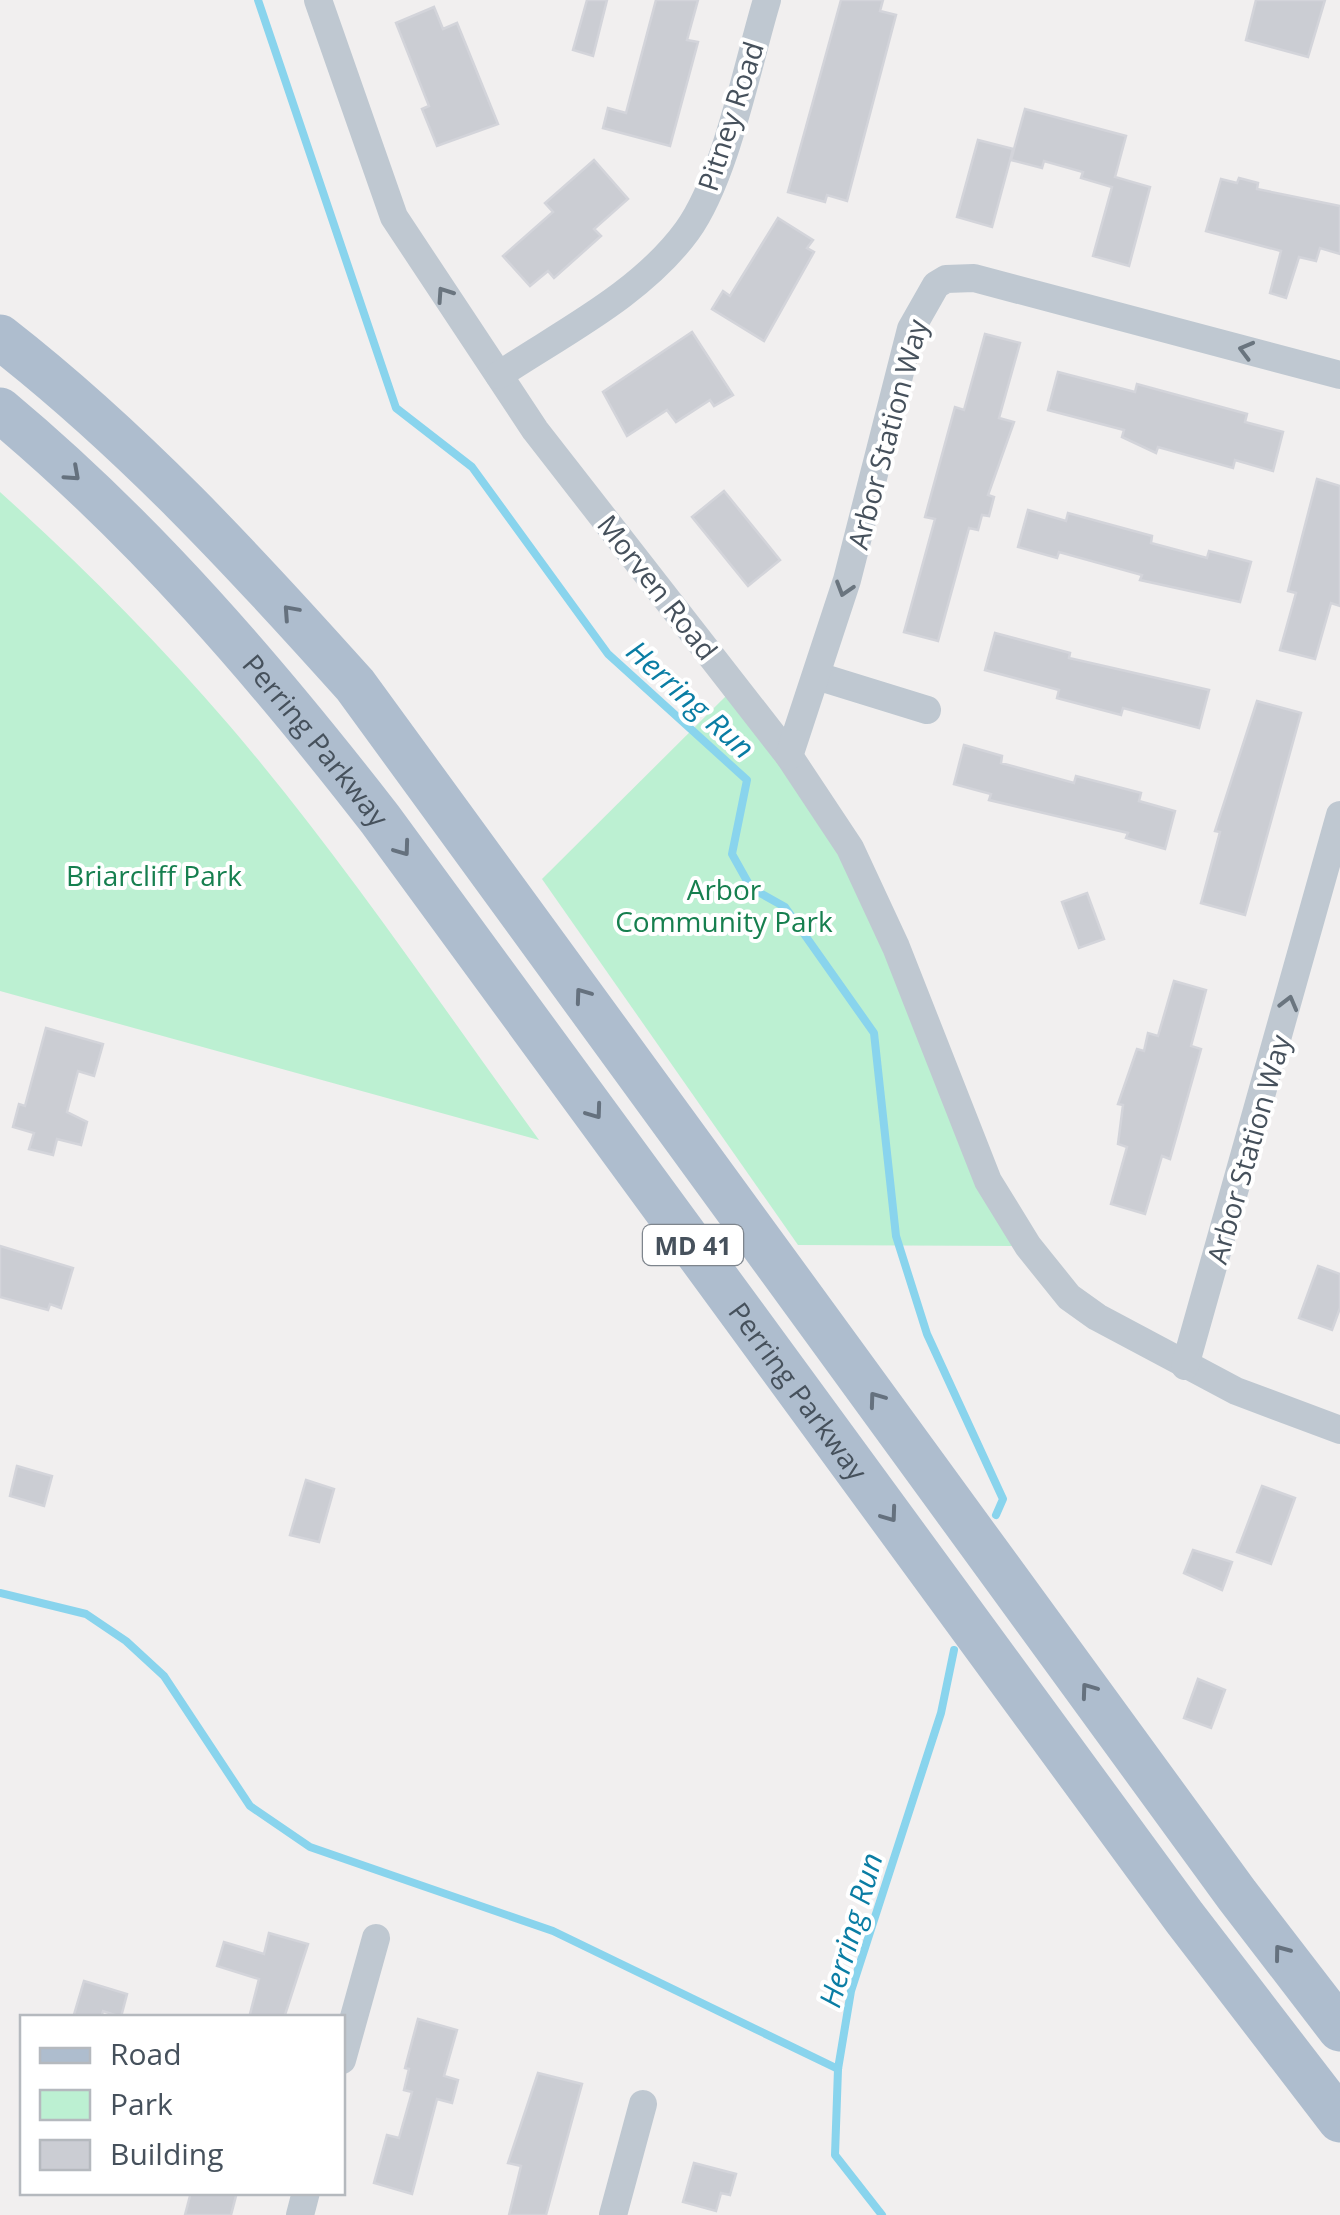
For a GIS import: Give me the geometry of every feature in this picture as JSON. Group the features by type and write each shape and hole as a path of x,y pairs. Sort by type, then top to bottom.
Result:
{"main road":[{"path":"0,305 58,382"},
{"name":"Perring Parkway","path":"0,336 58,382 254,572 355,685 1225,1879 1340,2029"},
{"name":"Perring Parkway","path":"6,419 118,514 210,610 380,819 1172,1901 1340,2120"}],"street":[{"name":"Morven Road","path":"318,0 394,217 535,430 789,756 861,870 988,1181 1028,1246 1069,1297 1186,1366 1277,1408 1340,1430"},
{"name":"Pitney Road","path":"499,375 627,290 688,230 709,189 767,0"},
{"name":"Arbor Station Way","path":"789,756 847,580 911,329 926,296 946,279 974,278 1340,375"},
{"path":"817,676 927,710"},
{"name":"Arbor Station Way","path":"1186,1366 1340,816"},
{"path":"345,2049 376,1938"},
{"path":"612,2215 643,2104"}],"green space":[{"name":"Briarcliff Park","path":"0,492 118,605 229,725 350,877 539,1140 0,991"},
{"name":"Arbor Community Park","path":"727,695 842,834 1012,1246 798,1245 542,879"}],"building":[{"path":"587,0 607,0 593,56 573,50"},
{"path":"656,0 698,0 687,40 698,42 670,146 603,128 608,108 626,113"},
{"path":"841,0 883,0 880,11 896,15 847,201 827,195 825,202 788,192"},
{"path":"1256,0 1325,0 1308,57 1246,40"},
{"path":"434,7 443,29 457,23 498,124 437,146 422,109 429,106 396,23"},
{"path":"1025,109 1126,136 1115,177 1150,187 1129,266 1093,256 1112,187 1081,178 1083,172 1044,161 1042,168 1011,160"},
{"path":"978,140 1013,149 992,227 957,217"},
{"path":"594,160 628,199 594,229 601,236 554,278 548,271 530,286 503,256 553,212 545,203"},
{"path":"1239,178 1258,183 1257,189 1340,206 1340,254 1320,248 1316,261 1299,257 1286,298 1270,293 1281,251 1206,231 1221,179 1237,183"},
{"path":"778,218 813,240 807,248 814,252 764,341 712,309 723,291 730,296"},
{"path":"692,332 733,395 714,406 710,400 676,422 667,410 627,436 603,392"},
{"path":"985,334 1020,343 999,418 1014,422 988,495 994,497 989,516 982,515 978,530 969,528 938,641 904,632 935,519 925,517 955,407 964,410"},
{"path":"1058,372 1135,392 1137,384 1247,414 1245,422 1283,432 1273,471 1235,460 1233,468 1158,447 1156,453 1122,437 1124,430 1048,410"},
{"path":"1317,479 1340,486 1340,606 1331,603 1315,659 1280,650 1296,593 1288,591"},
{"path":"724,491 780,560 748,586 692,517"},
{"path":"1028,510 1066,521 1068,513 1152,536 1151,543 1207,558 1209,551 1251,562 1240,602 1140,580 1142,575 1059,552 1057,558 1018,547"},
{"path":"995,633 1070,653 1069,658 1209,690 1199,728 1123,708 1121,715 1057,698 1059,690 985,670"},
{"path":"1257,701 1301,713 1245,915 1201,903 1220,832 1215,831"},
{"path":"964,745 1002,756 1001,763 1074,783 1076,776 1141,793 1139,801 1175,811 1165,849 1126,838 1128,833 989,800 991,794 954,784"},
{"path":"1087,893 1104,939 1079,948 1062,902"},
{"path":"1174,981 1206,990 1191,1046 1201,1049 1170,1159 1162,1156 1145,1214 1111,1204 1127,1147 1118,1144 1123,1105 1118,1104 1137,1049 1144,1051 1148,1033 1158,1036"},
{"path":"46,1028 103,1044 94,1076 78,1071 67,1112 87,1122 81,1145 57,1139 53,1155 29,1149 34,1133 13,1127 19,1104 25,1106"},
{"path":"0,1246 73,1268 61,1308 50,1304 48,1310 0,1297"},
{"path":"1318,1266 1340,1274 1340,1308 1332,1330 1299,1318"},
{"path":"17,1466 52,1476 44,1506 10,1496"},
{"path":"306,1480 334,1489 319,1542 290,1535"},
{"path":"1262,1486 1295,1498 1271,1564 1237,1552"},
{"path":"1193,1550 1232,1562 1222,1590 1184,1573"},
{"path":"1198,1679 1225,1690 1211,1728 1184,1718"},
{"path":"269,1933 308,1944 285,2015 250,2015 259,1979 217,1966 224,1942 264,1954"},
{"path":"84,1981 127,1994 122,2015 103,2011 102,2015 74,2015"},
{"path":"418,2019 457,2030 444,2076 458,2080 452,2103 437,2099 412,2194 374,2183 387,2135 399,2138 412,2092 404,2090 409,2069 405,2068"},
{"path":"538,2073 582,2084 546,2215 509,2215 521,2166 508,2163"},
{"path":"694,2163 736,2174 730,2195 721,2193 716,2211 683,2202"},
{"path":"190,2195 236,2195 231,2215 185,2215"}],"waterway":[{"name":"Herring Run","path":"258,0 396,408 472,467 608,654 747,780 732,854 751,888 785,907 874,1033 896,1236 927,1334 1003,1499 996,1515"},
{"path":"0,1593 86,1614 126,1641 164,1676 250,1806 310,1847 553,1931 838,2069"},
{"name":"Herring Run","path":"882,2215 835,2155 838,2069 851,1991 941,1713 954,1650"}]}
